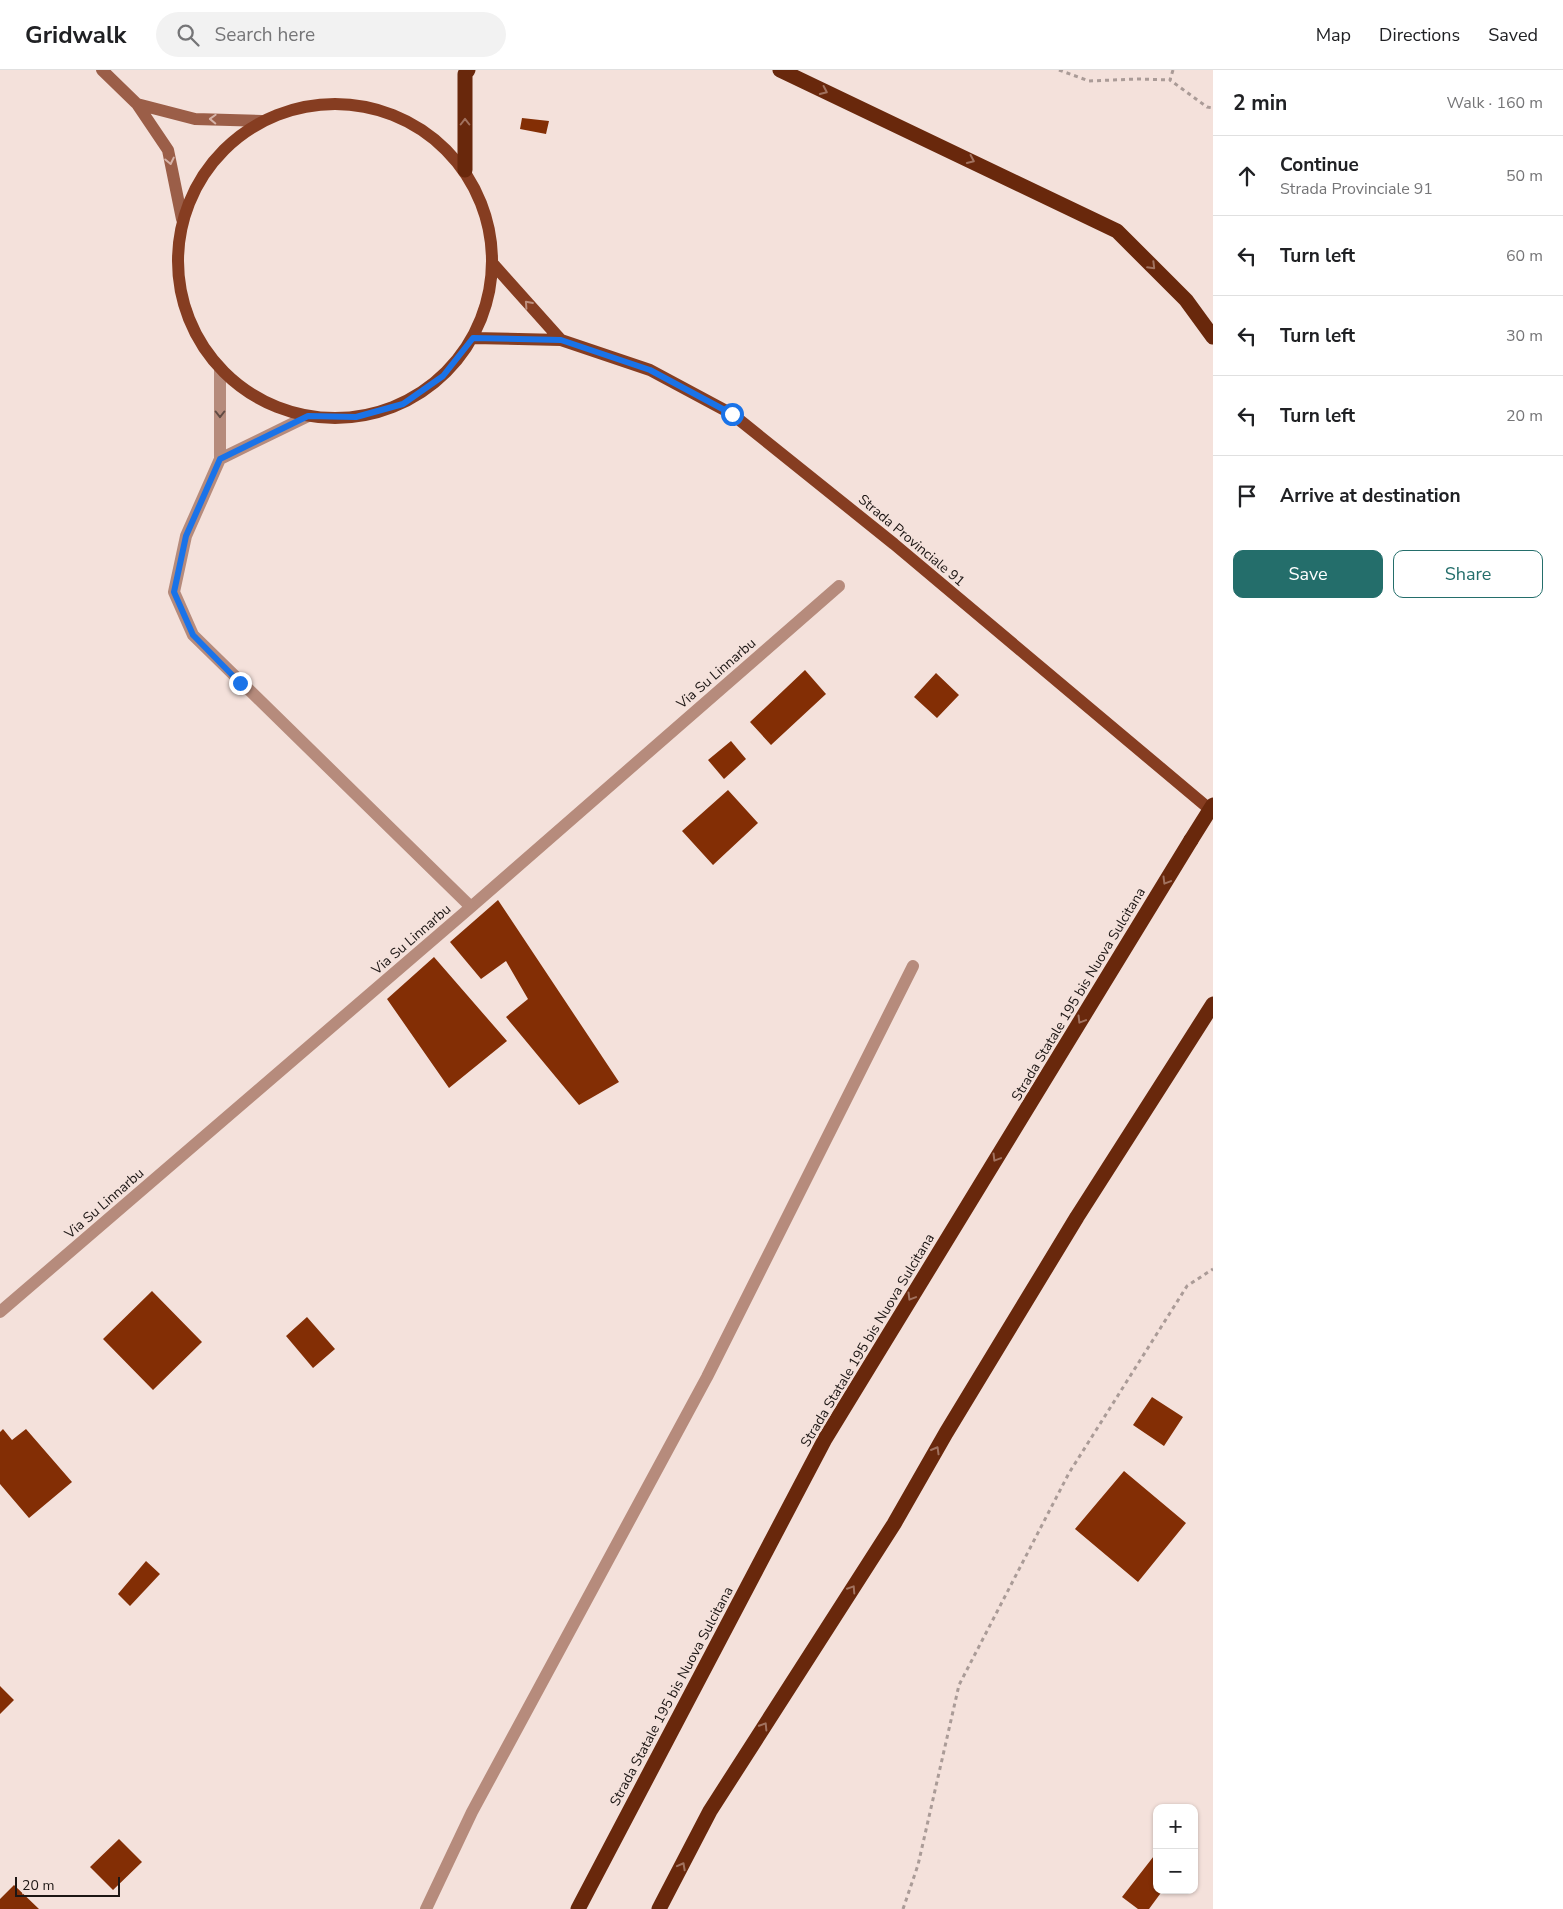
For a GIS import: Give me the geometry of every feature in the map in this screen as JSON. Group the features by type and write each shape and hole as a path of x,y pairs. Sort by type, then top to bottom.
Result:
{"highway":[{"path":"465,170 465,74 468,70"},
{"path":"780,70 1117,231 1186,300 1213,337"},
{"name":"Strada Statale 195 bis Nuova Sulcitana","path":"578,1909 824,1439 1213,805"},
{"path":"659,1909 710,1811 894,1524 946,1433 1076,1218 1213,1004"}],"main road":[{"path":"343,103 385,111 429,134 465,170 487,215 494,265 488,303 473,338 443,376 403,404 356,417 308,416 262,401 220,369 190,324 177,272 182,218 199,179 226,146 262,121 301,106 343,103"},
{"name":"Strada Provinciale 91","path":"494,265 561,340"},
{"name":"Strada Provinciale 91","path":"473,338 561,340 650,370 732,414 894,544 1213,812"}],"street":[{"path":"102,70 137,104 168,150 182,218"},
{"path":"137,104 195,119 262,121"},
{"path":"220,369 220,459 186,536 174,592 193,635 472,907"},
{"path":"220,459 308,416"},
{"name":"Via Su Linnarbu","path":"0,1312 472,907 839,586"},
{"path":"426,1909 472,1812 707,1377 913,966"}],"path":[{"path":"1059,70 1089,81 1170,80 1207,107 1213,108"},
{"path":"1170,80 1174,70"},
{"path":"903,1909 918,1865 959,1686 1069,1473 1187,1286 1213,1269"}],"building":[{"path":"522,118 549,121 546,134 520,129"},
{"path":"805,670 826,694 771,745 750,722"},
{"path":"936,673 959,695 937,718 914,697"},
{"path":"731,741 746,759 724,779 708,760"},
{"path":"728,790 758,823 713,865 682,831"},
{"path":"498,900 619,1082 579,1105 506,1017 528,999 506,961 481,979 450,942"},
{"path":"434,957 507,1041 449,1088 387,999"},
{"path":"152,1291 202,1342 153,1390 103,1339"},
{"path":"307,1317 335,1349 313,1368 286,1336"},
{"path":"1152,1397 1183,1417 1164,1446 1133,1425"},
{"path":"3,1429 12,1440 26,1429 72,1482 29,1518 0,1484 0,1432"},
{"path":"1124,1471 1186,1523 1138,1582 1075,1529"},
{"path":"146,1561 160,1574 130,1606 118,1594"},
{"path":"0,1686 14,1700 0,1714"},
{"path":"119,1839 142,1862 113,1890 90,1867"},
{"path":"1153,1857 1153,1894 1160,1894 1149,1909 1138,1909 1122,1897"},
{"path":"14,1885 39,1909 0,1909 0,1899"}],"route":[{"path":"240,683 193,635 174,592 186,536 220,459 308,416 356,417 403,404 443,376 473,338 561,340 650,370 732,414"}]}
